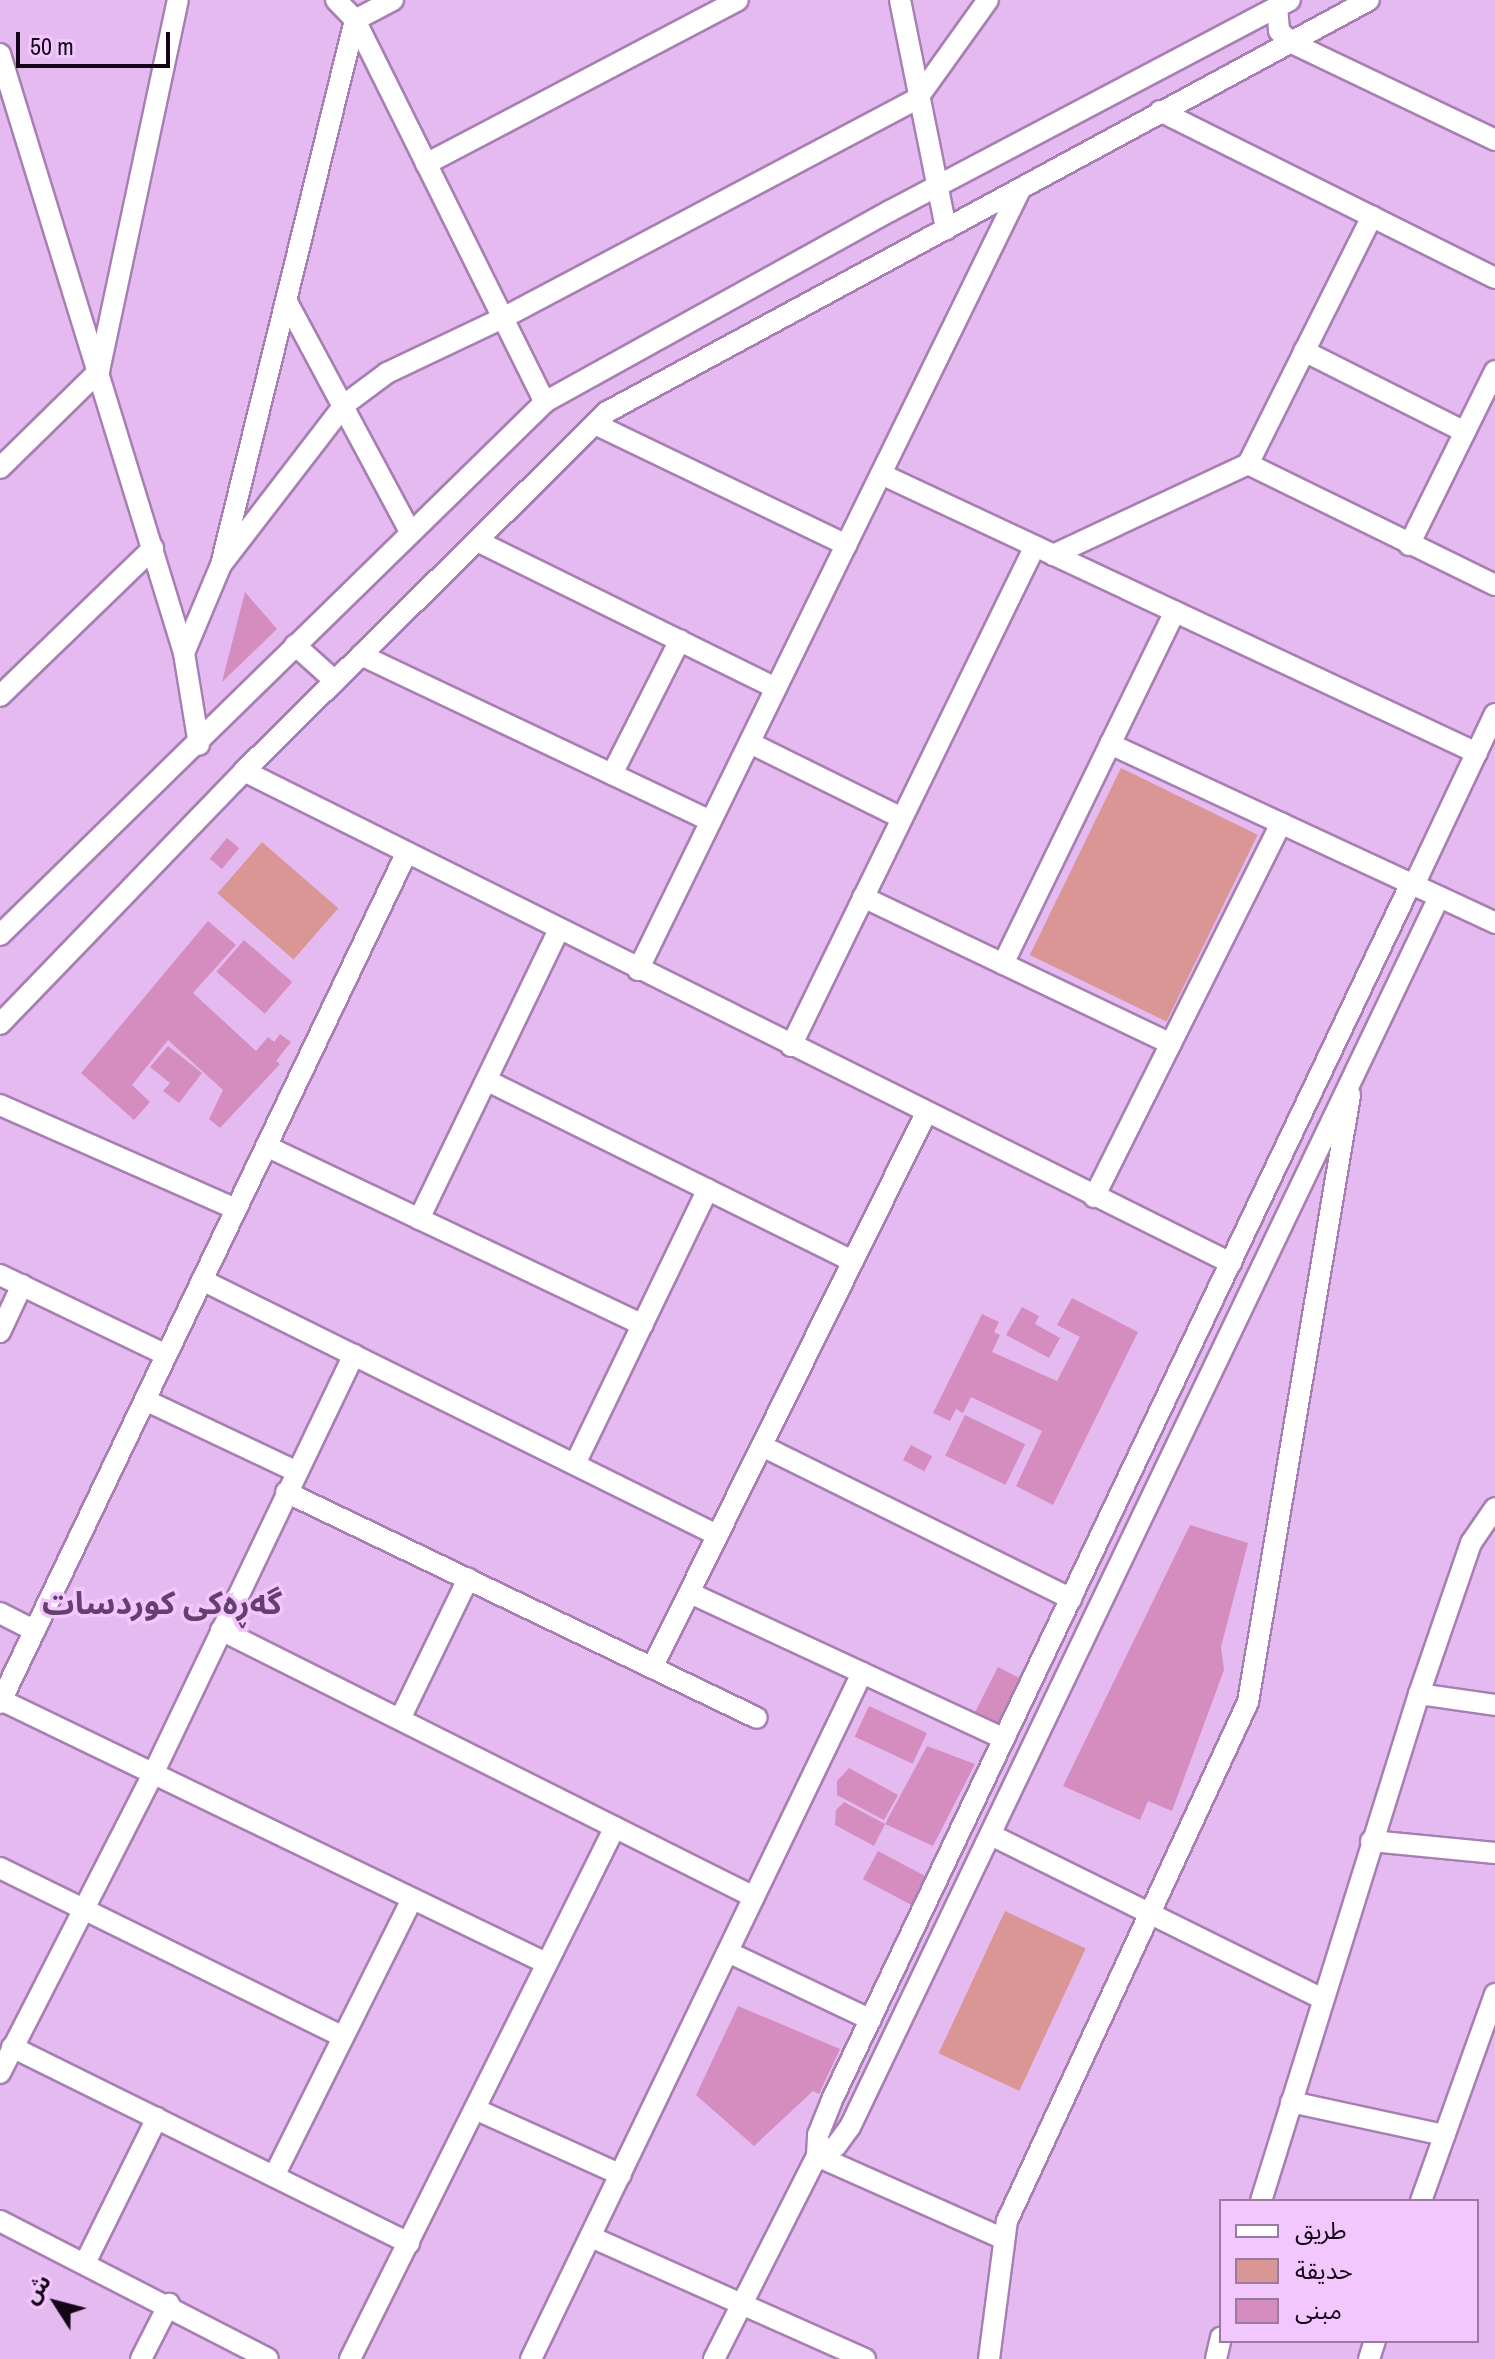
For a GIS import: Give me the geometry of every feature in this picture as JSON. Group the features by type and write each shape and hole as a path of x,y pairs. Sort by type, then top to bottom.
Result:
{"street":[{"path":"0,468 99,371 178,0"},
{"path":"336,0 355,20 545,402"},
{"path":"184,653 221,565 355,20 393,0"},
{"path":"426,164 738,0"},
{"path":"900,0 934,188 946,229"},
{"path":"221,565 344,405 387,373 503,318 917,99 988,0"},
{"path":"0,1024 244,771 607,412 1369,0"},
{"path":"1283,3 1279,31 1292,43 1495,140"},
{"path":"0,935 199,745 295,645 545,402 934,188 1283,3"},
{"path":"0,54 184,653 199,745"},
{"path":"1160,111 1495,278"},
{"path":"638,970 1020,190"},
{"path":"791,1046 902,818 1044,550 1248,464 1372,216"},
{"path":"287,302 411,533"},
{"path":"1304,351 1465,432"},
{"path":"1409,545 1495,371"},
{"path":"595,424 846,545"},
{"path":"1248,464 1495,585"},
{"path":"881,474 1477,753"},
{"path":"477,541 776,688"},
{"path":"0,696 153,548"},
{"path":"1003,964 1175,612"},
{"path":"612,774 680,640"},
{"path":"295,645 335,681"},
{"path":"361,655 711,821"},
{"path":"714,2359 740,2301 817,2156 822,2122 1495,714"},
{"path":"750,743 902,818"},
{"path":"1110,744 1495,923"},
{"path":"244,771 1231,1263"},
{"path":"1094,1197 1281,823"},
{"path":"406,854 1,1702 546,1963"},
{"path":"863,897 1171,1044"},
{"path":"817,2156 836,2146 850,2127 1439,897"},
{"path":"419,1219 559,930"},
{"path":"989,2359 1000,2237 1248,1702 1342,1161 1352,1079"},
{"path":"488,1081 853,1261"},
{"path":"0,1105 236,1209"},
{"path":"652,1668 926,1113"},
{"path":"266,1146 643,1325"},
{"path":"575,1464 708,1189"},
{"path":"0,1275 166,1355"},
{"path":"202,1280 717,1535"},
{"path":"0,1332 22,1285"},
{"path":"0,2073 153,1774 354,1355"},
{"path":"145,1400 297,1472"},
{"path":"762,1446 1071,1599"},
{"path":"286,1492 757,1718"},
{"path":"1262,2199 1419,1694 1471,1543 1495,1508"},
{"path":"400,1719 468,1579"},
{"path":"690,1593 1004,1739"},
{"path":"0,1613 35,1631"},
{"path":"221,1630 754,1897"},
{"path":"531,2359 862,1673"},
{"path":"1419,1694 1495,1705"},
{"path":"350,2359 615,1827"},
{"path":"991,1835 1147,1915 1323,1999"},
{"path":"1371,1841 1495,1853"},
{"path":"0,1868 342,2036"},
{"path":"274,2176 412,1899"},
{"path":"728,1952 871,2020"},
{"path":"1422,2199 1494,2000"},
{"path":"12,2047 409,2243"},
{"path":"1291,2102 1444,2135"},
{"path":"475,2109 621,2175"},
{"path":"85,2263 157,2118"},
{"path":"817,2156 1000,2237"},
{"path":"0,2221 169,2304 268,2359"},
{"path":"591,2237 865,2359"},
{"path":"141,2359 169,2304"}],"green space":[{"path":"1121,768 1258,835 1166,1022 1030,955"},
{"path":"262,842 338,908 294,960 217,893"},
{"path":"1005,1911 1086,1949 1019,2091 939,2053"}],"building":[{"path":"245,592 277,629 222,682"},
{"path":"227,838 239,848 222,869 210,859"},
{"path":"208,921 236,945 193,993 256,1051 268,1037 274,1042 280,1034 291,1042 276,1061 280,1064 220,1128 209,1119 223,1090 168,1040 132,1085 150,1102 134,1120 81,1073"},
{"path":"244,940 292,982 265,1014 216,972"},
{"path":"168,1046 202,1073 179,1103 163,1091 170,1083 150,1067"},
{"path":"1072,1298 1138,1332 1053,1505 1016,1486 1042,1431 971,1397 963,1413 956,1409 950,1421 933,1413 982,1314 999,1322 994,1332 1000,1335 992,1352 1057,1381 1080,1337 1057,1325"},
{"path":"1022,1307 1039,1316 1035,1324 1060,1338 1049,1358 1006,1335"},
{"path":"965,1415 1025,1444 1005,1485 945,1455"},
{"path":"911,1445 932,1456 924,1471 903,1460"},
{"path":"1190,1525 1248,1543 1221,1647 1224,1670 1172,1811 1148,1801 1140,1820 1063,1786"},
{"path":"998,1667 1024,1680 997,1733 971,1720"},
{"path":"869,1706 927,1733 913,1764 855,1737"},
{"path":"927,1746 975,1764 933,1846 885,1824"},
{"path":"849,1768 898,1795 884,1820 837,1795 837,1781"},
{"path":"844,1802 885,1824 874,1846 835,1825 836,1810"},
{"path":"878,1851 927,1877 912,1905 863,1879"},
{"path":"738,2006 840,2049 819,2094 813,2091 754,2146 696,2095"}],"district":[{"name":"گەڕەکی کوردسات","path":"162,1603"}]}
